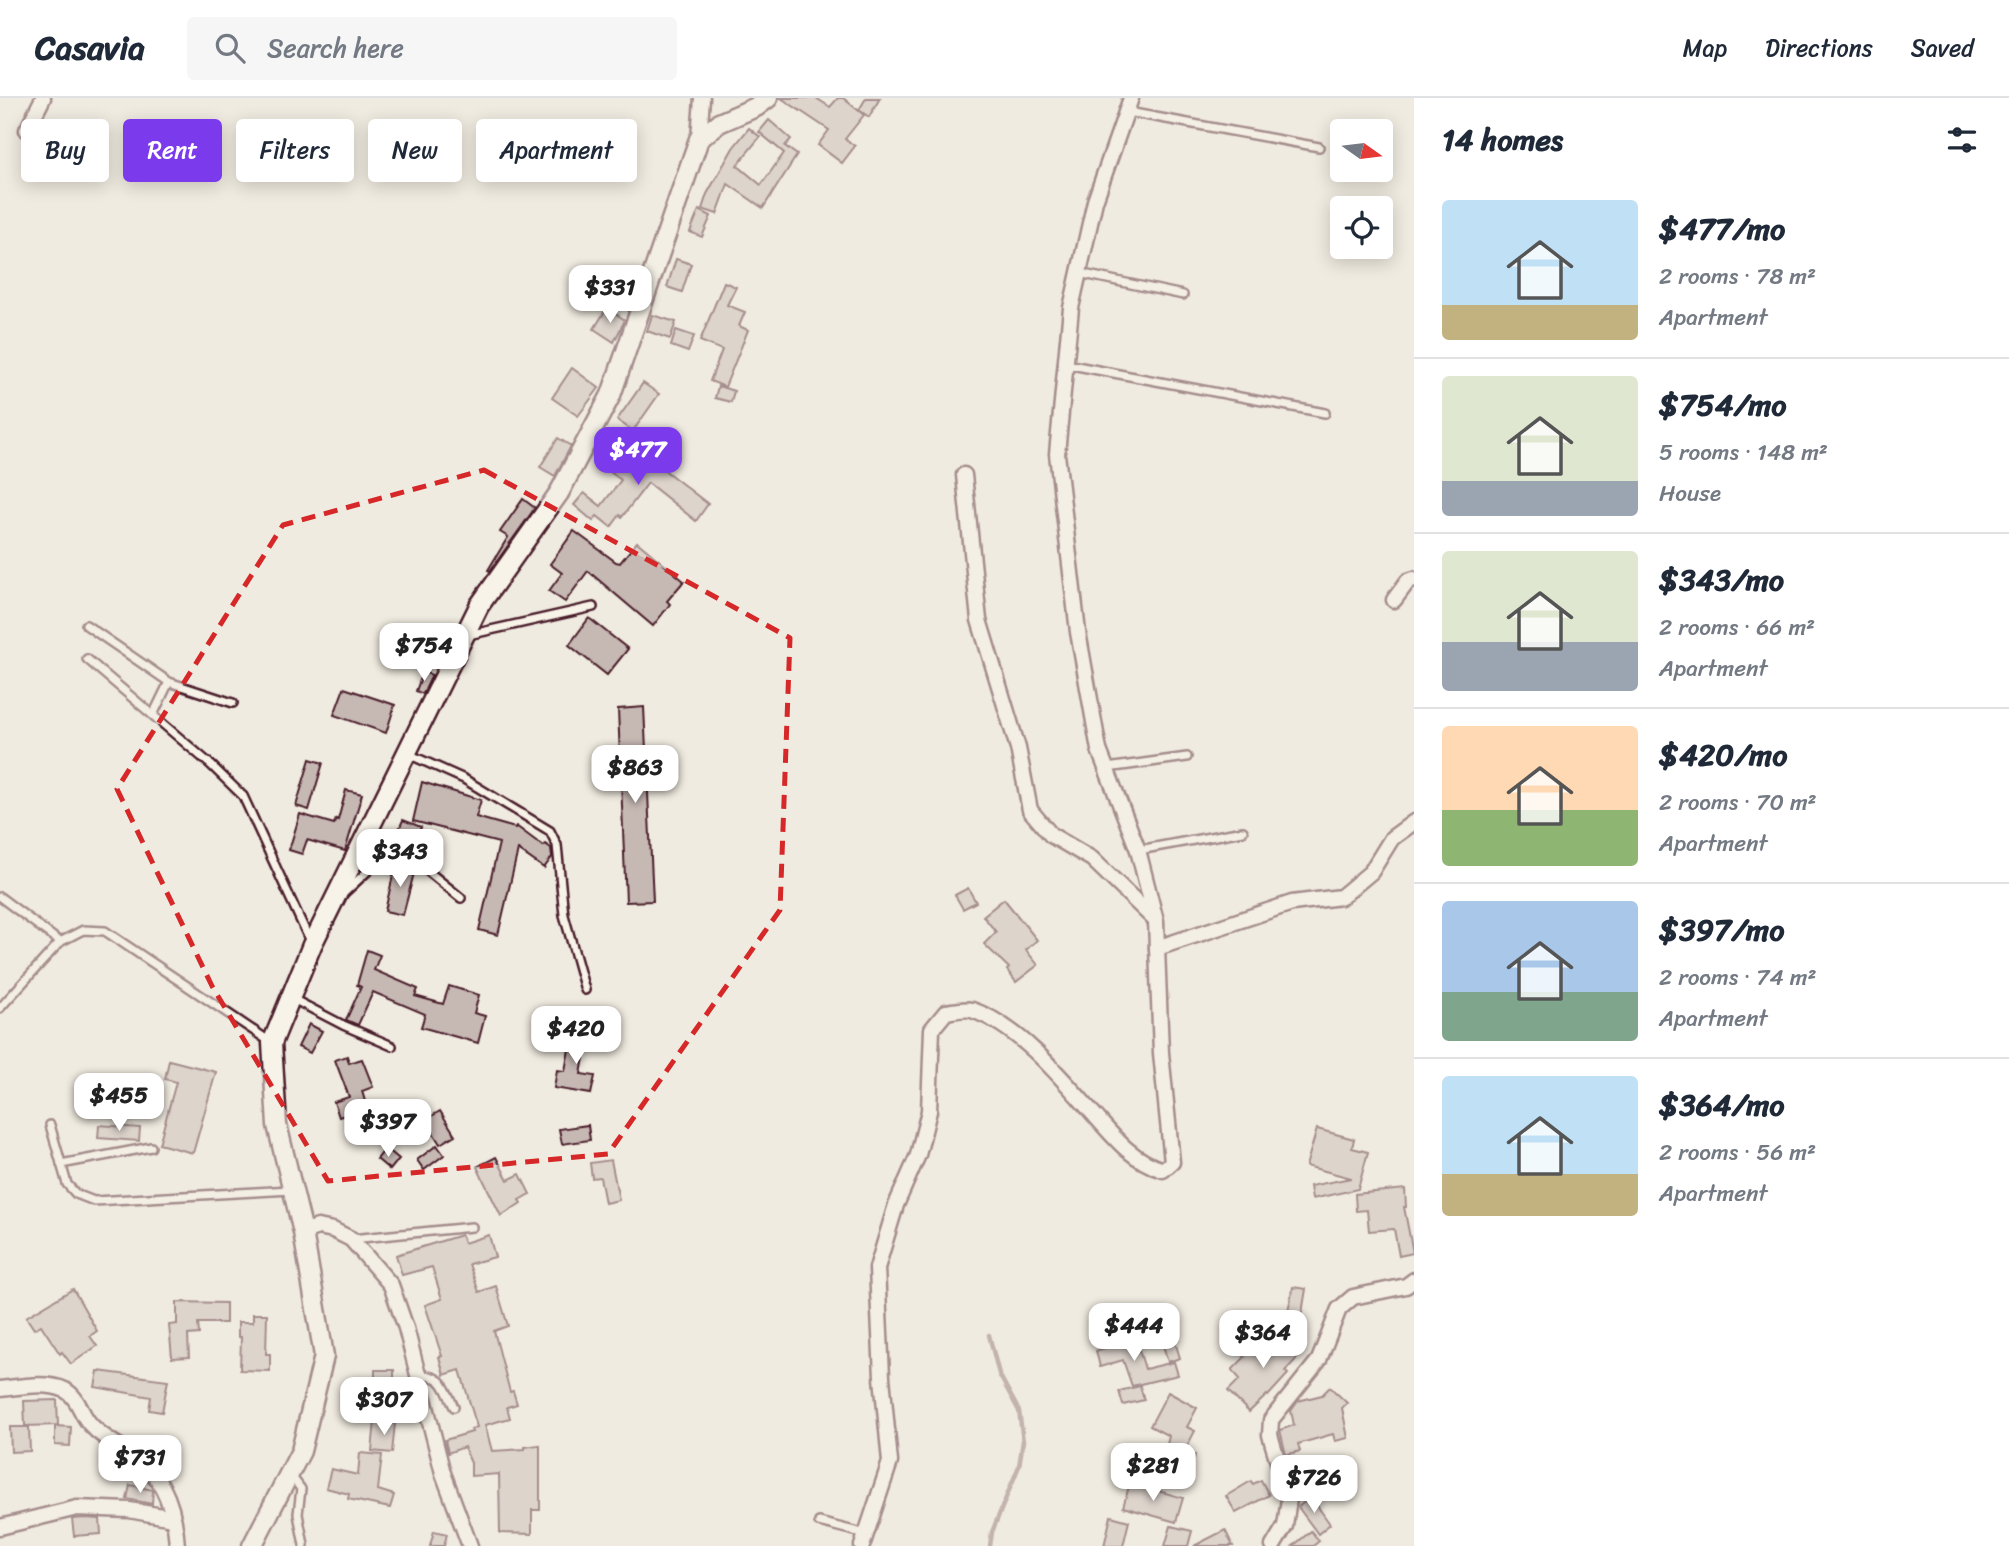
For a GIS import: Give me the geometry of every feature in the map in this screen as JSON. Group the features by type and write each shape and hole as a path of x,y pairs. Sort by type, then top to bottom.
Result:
{"street":[{"path":"32,119 43,98"},
{"path":"252,1546 301,1451 324,1356 303,1232 277,1125 272,1043 312,945 479,607 559,493 611,395 699,139 702,98"},
{"path":"699,139 719,122 756,107 768,98"},
{"path":"864,1540 890,1462 882,1377 877,1268 895,1205 918,1155 929,1111 932,1029 946,1012 970,1009 989,1019 1011,1032 1045,1060 1128,1153 1163,1170 1171,1162 1161,1066 1156,921 1138,850 1099,750 1078,632 1057,454 1071,308 1096,201 1129,105"},
{"path":"964,475 979,620 1018,748 1030,810 1051,835 1092,859 1156,921"},
{"path":"1394,600 1408,582 1414,579"},
{"path":"1157,948 1292,903 1341,897 1371,872 1392,838 1414,822"},
{"path":"303,1232 318,1227 333,1230 351,1239 391,1285 406,1328 443,1474 470,1546"},
{"path":"1273,1546 1285,1526 1289,1499 1270,1435 1270,1420 1319,1360 1339,1308 1353,1297 1406,1286 1414,1280"},
{"path":"0,1388 42,1386 63,1389 76,1398 90,1424 108,1440 137,1458 164,1487 170,1501 177,1546"},
{"path":"0,1527 77,1508 129,1510 173,1518"}],"lane":[{"path":"1129,105 1319,147"},
{"path":"1079,273 1184,295"},
{"path":"1066,365 1325,413"},
{"path":"464,636 593,607"},
{"path":"86,625 169,682 233,703"},
{"path":"87,659 243,796 312,945"},
{"path":"153,715 169,682"},
{"path":"406,753 464,779 550,831 557,845 564,915 585,990"},
{"path":"1106,768 1187,757"},
{"path":"1138,850 1243,831"},
{"path":"333,903 387,853 399,852 408,855 461,898"},
{"path":"0,897 60,942"},
{"path":"0,1008 60,942 83,930 104,931 272,1043"},
{"path":"291,997 343,1025 392,1046"},
{"path":"50,1125 67,1184 76,1194 94,1202 292,1190"},
{"path":"61,1164 151,1147"},
{"path":"351,1239 472,1227"},
{"path":"417,1374 435,1376 454,1408"},
{"path":"289,1473 301,1489 298,1514 304,1545"},
{"path":"818,1522 864,1540"}],"highlighted area":[{"path":"484,470 790,638 780,910 608,1154 328,1181 212,986 117,789 283,525"}],"building":[{"path":"781,98 816,98 830,107 838,98 843,98 864,115 845,139 855,146 842,163 818,145 829,130"},
{"path":"866,98 880,98 869,117 859,110"},
{"path":"769,120 791,139 785,146 797,155 763,208 728,184 717,214 702,209 707,194 733,148 749,128 760,137 737,165 761,185 784,153 759,132"},
{"path":"699,210 711,216 702,237 690,232"},
{"path":"676,259 691,264 682,292 667,287"},
{"path":"724,282 736,287 727,305 745,312 739,326 748,330 725,387 710,381 722,350 700,341"},
{"path":"607,308 625,320 614,342 594,329"},
{"path":"652,315 676,322 670,339 647,331"},
{"path":"676,330 694,336 688,352 671,346"},
{"path":"572,368 599,388 578,416 552,398"},
{"path":"643,383 659,394 633,431 617,420"},
{"path":"718,386 734,391 731,402 715,398"},
{"path":"558,438 571,446 555,476 540,467"},
{"path":"623,438 708,504 696,521 648,483 611,527 597,516 593,521 574,505 584,493 601,506 621,480 602,466"},
{"path":"523,499 535,508 490,571 488,570 508,537 500,532"},
{"path":"574,531 620,563 637,542 684,581 667,601 670,604 653,626 588,571 565,602 549,591 562,573 550,564"},
{"path":"589,618 628,649 607,675 569,645"},
{"path":"423,672 432,675 423,694 416,691"},
{"path":"344,688 395,705 386,733 334,715"},
{"path":"644,707 653,901 626,902 618,709"},
{"path":"310,759 323,763 309,810 296,806"},
{"path":"422,782 481,800 476,817 515,828 516,826 543,846 545,844 551,848 552,857 544,868 518,850 498,935 479,930 499,843 413,821"},
{"path":"346,790 362,794 345,851 307,840 302,854 289,850 300,814 334,824 336,819 338,820"},
{"path":"403,820 421,827 415,844 396,836"},
{"path":"396,862 415,869 403,915 385,911"},
{"path":"968,888 976,902 963,909 955,895"},
{"path":"1004,899 1037,940 1026,950 1038,965 1016,982 1007,970 1009,968 984,944 996,932 983,916"},
{"path":"367,950 380,955 374,970 418,989 415,996 443,1004 449,986 479,995 474,1013 485,1016 478,1043 421,1027 425,1014 373,992 358,1025 346,1020 361,987 357,985"},
{"path":"309,1024 322,1031 310,1053 298,1047"},
{"path":"573,1028 589,1031 581,1074 595,1076 591,1094 554,1088 557,1070 565,1071"},
{"path":"347,1056 349,1063 362,1059 373,1087 362,1091 367,1108 339,1117 334,1102 349,1097 335,1060"},
{"path":"169,1060 216,1072 193,1153 159,1144 176,1082 165,1079"},
{"path":"440,1111 455,1135 440,1144 425,1120"},
{"path":"99,1125 140,1128 139,1141 98,1138"},
{"path":"588,1125 590,1140 562,1144 559,1129"},
{"path":"1317,1129 1354,1139 1352,1148 1368,1152 1358,1189 1312,1199 1310,1186 1351,1178 1306,1166"},
{"path":"437,1145 444,1155 424,1170 417,1160"},
{"path":"386,1148 399,1159 390,1170 377,1159"},
{"path":"496,1157 508,1180 520,1174 530,1194 501,1216 477,1167"},
{"path":"611,1160 619,1200 605,1203 600,1177 592,1178 590,1163"},
{"path":"1405,1189 1404,1207 1413,1253 1399,1256 1394,1229 1369,1231 1367,1210 1356,1211 1355,1194"},
{"path":"461,1235 464,1243 489,1235 495,1257 469,1264 479,1292 496,1286 508,1326 494,1331 510,1392 513,1391 517,1404 507,1407 510,1418 485,1425 492,1451 525,1449 540,1445 540,1510 532,1510 532,1534 500,1533 499,1474 471,1476 471,1463 464,1447 448,1453 445,1440 472,1432 471,1429 477,1427 460,1370 444,1375 439,1357 442,1356 425,1305 442,1299 432,1267 402,1275 396,1255"},
{"path":"1293,1287 1306,1289 1301,1319 1287,1316"},
{"path":"73,1289 97,1331 90,1336 97,1346 71,1364 62,1352 60,1354 41,1325 34,1329 26,1317"},
{"path":"177,1302 226,1303 226,1323 198,1323 199,1334 188,1335 189,1357 172,1358 169,1325 177,1324"},
{"path":"253,1314 267,1314 266,1354 270,1354 270,1371 240,1370 241,1337 238,1337 238,1322 253,1322"},
{"path":"1160,1322 1166,1336 1140,1346 1135,1332"},
{"path":"1287,1334 1304,1351 1285,1371 1288,1374 1249,1412 1228,1391 1240,1379 1232,1370 1245,1357 1242,1354 1259,1335 1274,1348"},
{"path":"1173,1335 1180,1358 1168,1362 1161,1339"},
{"path":"1135,1337 1145,1369 1174,1362 1178,1375 1132,1386 1123,1360 1100,1367 1096,1351"},
{"path":"375,1370 394,1370 394,1396 375,1396"},
{"path":"98,1371 168,1380 162,1412 149,1410 151,1397 95,1387"},
{"path":"1140,1386 1144,1400 1123,1405 1119,1391"},
{"path":"1330,1387 1347,1403 1342,1408 1348,1438 1335,1441 1333,1434 1298,1444 1300,1451 1286,1455 1280,1430 1294,1425 1291,1411 1298,1401 1322,1395"},
{"path":"1168,1392 1197,1408 1187,1427 1195,1431 1184,1452 1195,1455 1190,1473 1162,1465 1169,1436 1150,1426"},
{"path":"57,1400 58,1425 25,1426 24,1401"},
{"path":"375,1421 395,1423 392,1453 372,1451"},
{"path":"55,1426 71,1427 70,1446 55,1445"},
{"path":"10,1427 29,1427 30,1451 11,1452"},
{"path":"360,1453 382,1455 378,1490 394,1495 390,1508 348,1499 349,1494 326,1488 331,1469 358,1475"},
{"path":"1261,1480 1269,1495 1236,1513 1226,1496 1251,1481 1253,1484"},
{"path":"1130,1483 1183,1498 1176,1522 1123,1507"},
{"path":"130,1485 153,1490 152,1504 127,1499"},
{"path":"1311,1497 1330,1524 1318,1534 1298,1507"},
{"path":"1111,1516 1129,1521 1123,1546 1104,1546"},
{"path":"72,1519 100,1519 101,1534 74,1536"},
{"path":"1171,1526 1192,1531 1188,1546 1165,1546"},
{"path":"1225,1530 1233,1546 1194,1546"},
{"path":"434,1531 447,1534 444,1546 430,1546"},
{"path":"1311,1531 1319,1541 1313,1546 1293,1546"}],"waterway":[{"path":"989,1335 999,1374 1019,1411 1023,1441 1019,1466 992,1532 990,1546"}]}
